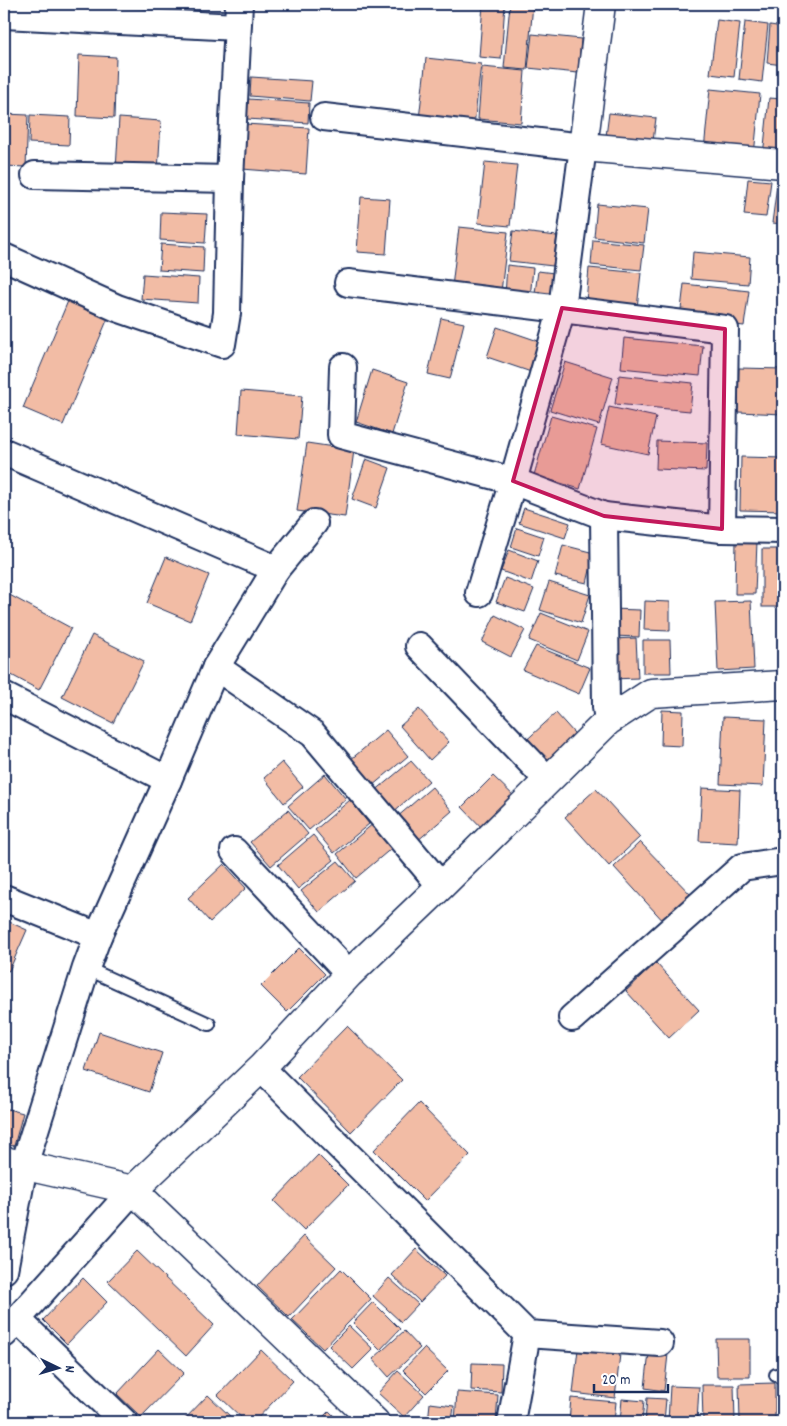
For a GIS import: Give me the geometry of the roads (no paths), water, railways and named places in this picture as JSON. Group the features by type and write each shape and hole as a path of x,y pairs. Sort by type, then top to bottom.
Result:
{"street":[{"path":"479,594 562,308 601,4"},
{"path":"4,15 238,15 230,179 227,313 222,344 117,308 4,258"},
{"path":"324,117 583,147 783,164"},
{"path":"35,175 230,179"},
{"path":"348,283 725,329 722,529"},
{"path":"343,367 341,435 513,482 604,516 722,529 783,530"},
{"path":"4,452 276,569"},
{"path":"604,516 606,707 608,721"},
{"path":"4,1270 14,1163 98,936 216,667 276,569 314,523"},
{"path":"419,646 547,779"},
{"path":"216,667 313,734 441,886"},
{"path":"124,1422 10,1326 133,1190 260,1068 349,974 608,721 651,693 783,684"},
{"path":"4,696 168,780"},
{"path":"234,851 349,974"},
{"path":"572,1018 742,867 783,861"},
{"path":"4,898 98,936"},
{"path":"260,1068 527,1334 660,1343"},
{"path":"14,1163 133,1190 375,1422"},
{"path":"511,1422 527,1334"}],"lane":[{"path":"86,968 209,1024"}]}
